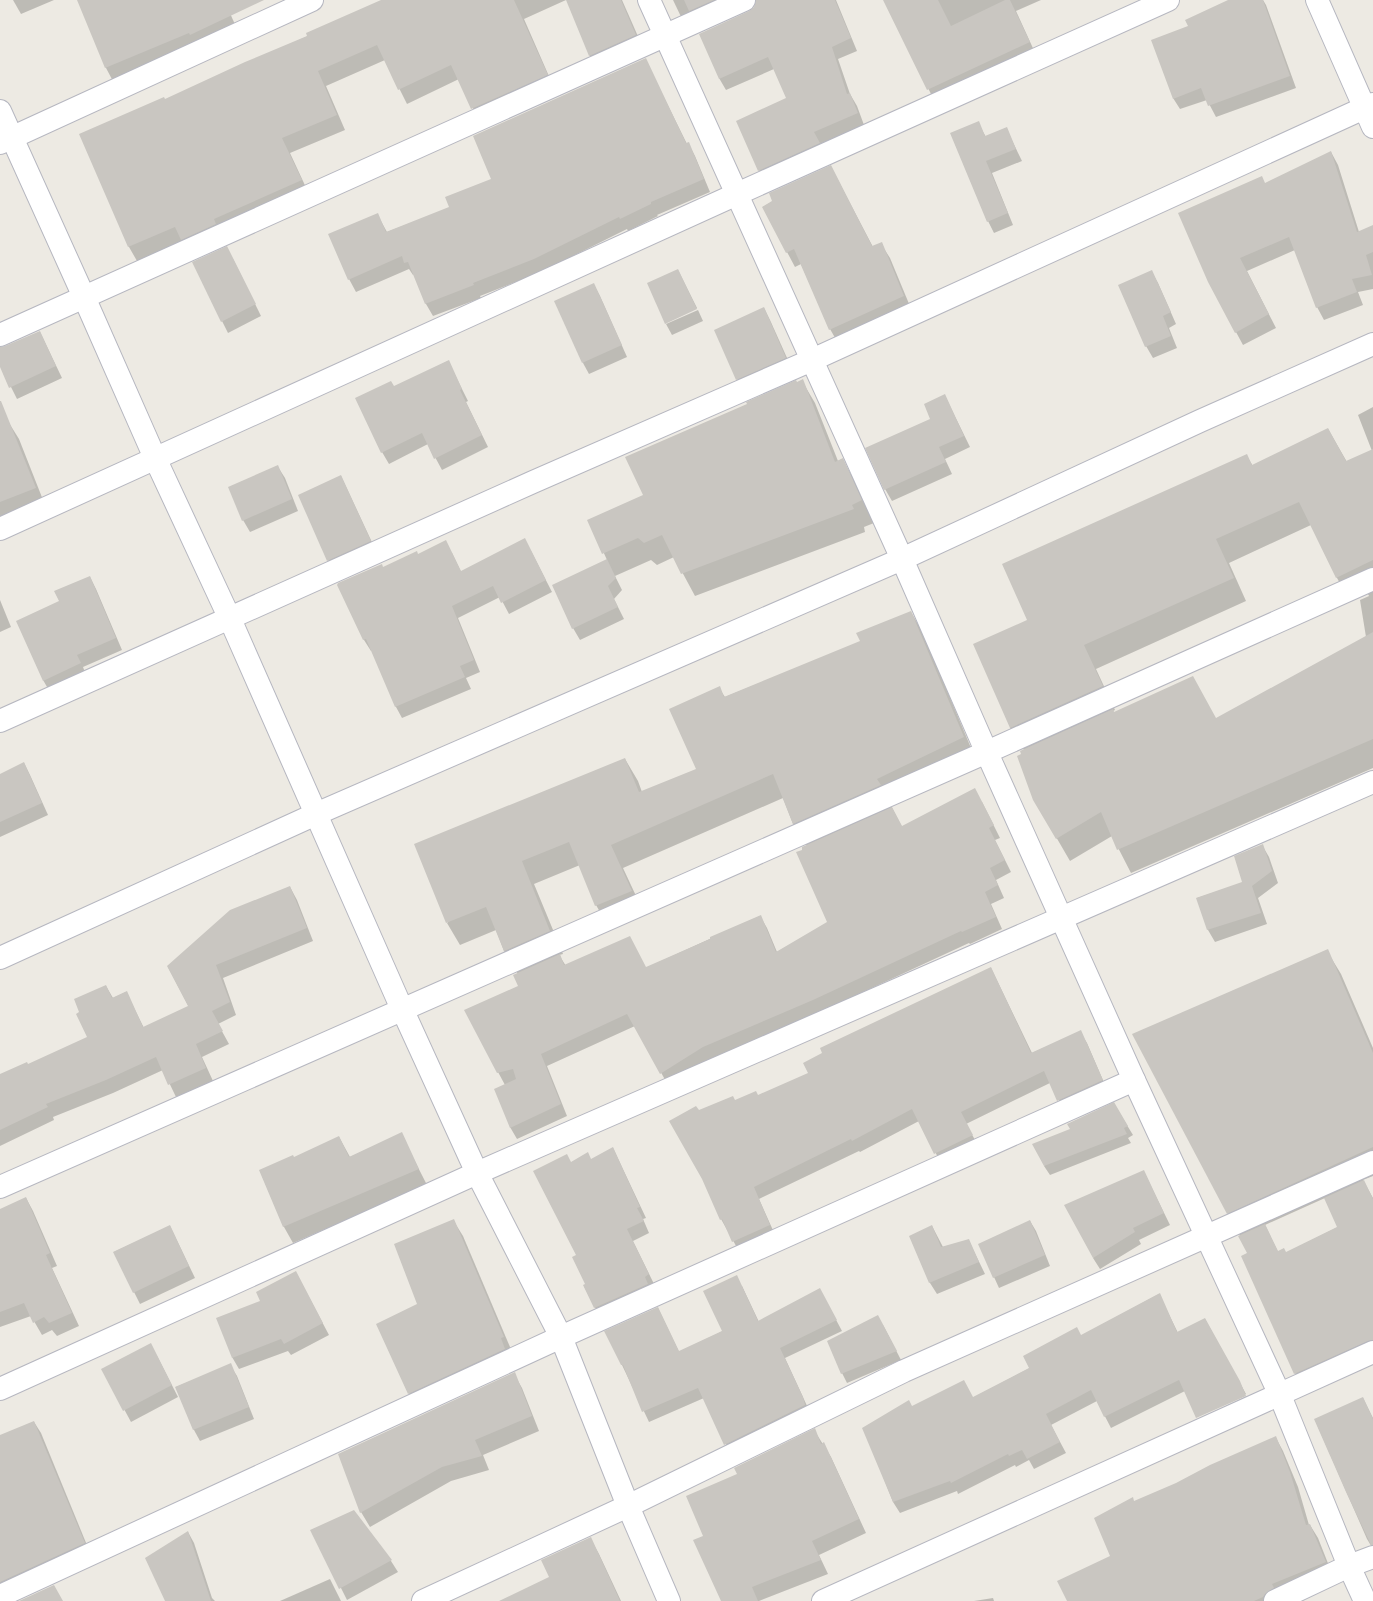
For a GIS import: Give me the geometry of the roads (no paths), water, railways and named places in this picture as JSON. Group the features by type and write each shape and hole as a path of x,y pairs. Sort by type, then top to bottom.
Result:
{"street":[{"path":"6,141 312,0"},
{"path":"649,0 902,558 1134,1080 1279,1393 1349,1566 1365,1601"},
{"path":"0,335 744,0"},
{"path":"0,529 1168,0"},
{"path":"1317,0 1369,106 1373,127"},
{"path":"0,721 533,482 812,360 1369,106"},
{"path":"0,111 6,141 84,297 155,458 230,619 402,1009 477,1173 561,1337 628,1506 669,1601"},
{"path":"0,958 316,814 902,558 1200,421 1373,344"},
{"path":"0,1187 987,752 1373,579"},
{"path":"0,1389 477,1173 1373,782"},
{"path":"0,1596 561,1337 1134,1080"},
{"path":"423,1601 628,1506 904,1372 1207,1238 1373,1162"},
{"path":"823,1601 1279,1393 1373,1352"},
{"path":"1275,1601 1349,1566 1373,1557"}]}
